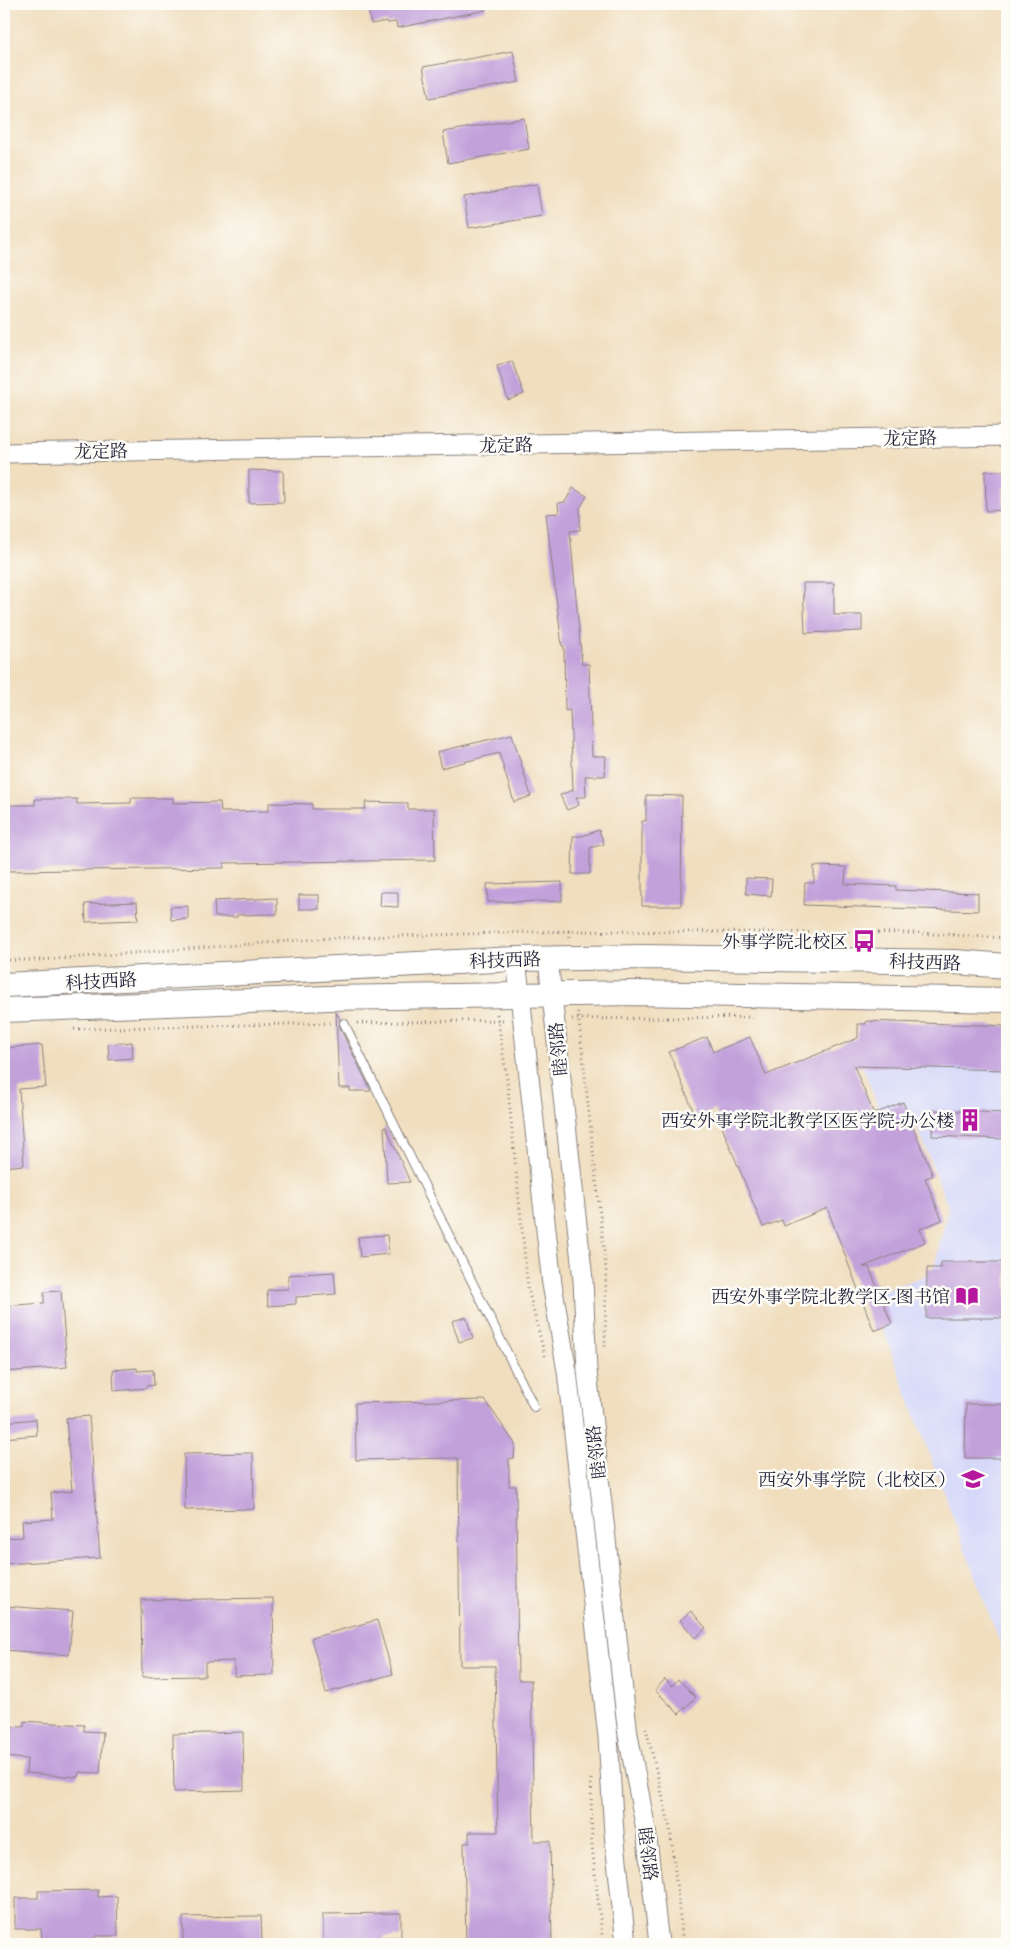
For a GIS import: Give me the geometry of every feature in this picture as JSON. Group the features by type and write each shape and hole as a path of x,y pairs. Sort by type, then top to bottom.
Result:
{"main road":[{"name":"科技西路","path":"4,985 489,960 572,958 644,957 927,962 1007,966"},
{"name":"科技西路","path":"4,1010 318,999 634,993 1007,1000"}],"street":[{"name":"龙定路","path":"4,453 1007,436"},
{"name":"睦邻路","path":"548,959 583,1280 587,1371 628,1736 646,1830 658,1944"},
{"name":"睦邻路","path":"516,960 552,1284 572,1410 608,1737 614,1833 626,1944"}],"lane":[{"path":"344,1023 534,1408"}],"path":[{"path":"569,931 572,958"},
{"path":"485,934 489,960"},
{"path":"576,994 606,1270 605,1357"},
{"path":"494,996 508,1080 528,1289 546,1361"},
{"path":"646,1726 670,1828 683,1944"},
{"path":"592,1770 592,1846 603,1944"}],"shaded area":[{"name":"西安外事学院（北校区）","path":"853,1041 1007,1046 1007,1662 870,1295 933,1273 948,1207 911,1110 883,1120"}],"building":[{"path":"367,4 485,4 486,10 397,28 396,22 387,23 387,21 371,24"},
{"path":"513,51 519,82 429,98 423,67"},
{"path":"524,118 529,149 448,163 443,132"},
{"path":"537,184 542,216 469,228 464,197"},
{"path":"512,361 524,394 508,400 497,366"},
{"path":"249,470 283,471 284,502 249,503"},
{"path":"985,471 1007,471 1007,487 1003,487 1004,510 986,511"},
{"path":"573,488 587,496 580,508 580,530 570,531 582,664 589,664 592,756 606,756 605,776 585,776 586,797 576,797 579,805 567,810 560,795 573,790 570,710 565,711 564,646 562,646 546,514 559,513 558,503 565,502"},
{"path":"803,583 834,583 834,615 862,615 862,631 805,633"},
{"path":"512,734 531,796 514,802 499,753 441,768 437,752"},
{"path":"646,795 682,796 681,906 642,906 642,821 646,821"},
{"path":"131,798 173,798 173,803 220,802 221,812 269,811 269,803 312,804 312,809 366,809 365,802 408,803 408,809 434,809 435,860 224,863 224,868 8,871 7,805 35,805 35,799 77,799 77,804 131,803"},
{"path":"599,830 604,844 590,848 590,874 572,874 573,836 582,836"},
{"path":"814,866 846,867 845,884 896,886 896,890 978,893 978,911 804,905 805,883 814,883"},
{"path":"746,878 772,879 771,896 746,894"},
{"path":"562,882 562,901 488,902 487,884"},
{"path":"381,892 398,892 398,907 380,906"},
{"path":"299,895 319,895 319,909 299,909"},
{"path":"277,898 277,914 215,917 214,901"},
{"path":"137,902 138,920 86,922 85,904"},
{"path":"188,906 188,919 171,920 170,907"},
{"path":"336,1012 340,1019 339,1026 371,1091 350,1091 350,1088 339,1088"},
{"path":"866,1021 1007,1026 1007,1070 854,1066 874,1114 903,1102 933,1176 925,1178 942,1220 920,1229 925,1242 863,1267 869,1267 892,1324 874,1331 827,1208 784,1226 782,1220 763,1227 715,1110 696,1117 669,1052 707,1037 713,1052 750,1037 766,1075 858,1038 858,1024 866,1024"},
{"path":"132,1042 133,1058 109,1060 108,1044"},
{"path":"42,1045 46,1087 19,1089 24,1165 4,1167 4,1048"},
{"name":"西安外事学院北教学区医学院-办公楼","path":"933,1110 1007,1113 1005,1139 932,1136"},
{"path":"384,1127 386,1127 410,1182 387,1183"},
{"path":"387,1235 389,1254 360,1257 358,1237"},
{"name":"西安外事学院北教学区-图书馆","path":"941,1262 1007,1262 1007,1318 926,1318 927,1268 941,1268"},
{"path":"334,1272 336,1294 296,1297 296,1304 268,1306 267,1290 288,1289 288,1275"},
{"path":"61,1291 67,1367 4,1372 4,1306 44,1303 44,1292"},
{"path":"466,1317 473,1338 459,1342 452,1321"},
{"path":"137,1368 137,1371 153,1370 154,1385 146,1386 146,1388 114,1391 113,1370"},
{"path":"485,1400 515,1444 514,1458 509,1459 509,1486 516,1486 518,1680 531,1680 534,1841 550,1841 552,1944 466,1944 464,1843 469,1843 469,1832 498,1832 495,1666 460,1666 458,1458 356,1460 355,1403"},
{"path":"966,1404 1007,1404 1007,1458 965,1458"},
{"path":"89,1416 100,1558 4,1564 4,1538 23,1537 22,1521 53,1519 51,1493 72,1491 66,1418"},
{"path":"36,1419 37,1435 4,1438 4,1422"},
{"path":"253,1453 254,1509 185,1510 184,1454"},
{"path":"273,1598 274,1675 234,1676 234,1661 205,1662 205,1676 142,1677 141,1600"},
{"path":"4,1606 73,1611 69,1655 4,1650"},
{"path":"691,1611 706,1628 695,1638 680,1620"},
{"path":"377,1620 393,1674 326,1693 311,1638"},
{"path":"665,1679 672,1686 678,1679 696,1697 679,1714 655,1690"},
{"path":"24,1721 84,1725 84,1731 103,1732 100,1773 79,1772 78,1777 26,1773 27,1759 4,1757 4,1726 24,1727"},
{"path":"243,1732 244,1790 174,1792 173,1734"},
{"path":"98,1890 98,1897 117,1896 118,1936 95,1936 95,1941 42,1942 41,1929 15,1929 15,1898 38,1898 38,1891"},
{"path":"401,1913 401,1937 384,1937 384,1944 323,1942 323,1914"},
{"path":"261,1916 262,1940 247,1940 247,1944 183,1944 183,1917"}],"place":[{"name":"外事学院北校区","path":"864,941"},
{"name":"西安外事学院北教学区医学院-办公楼","path":"970,1120"},
{"name":"西安外事学院北教学区-图书馆","path":"967,1296"},
{"name":"西安外事学院（北校区）","path":"973,1479"}]}
